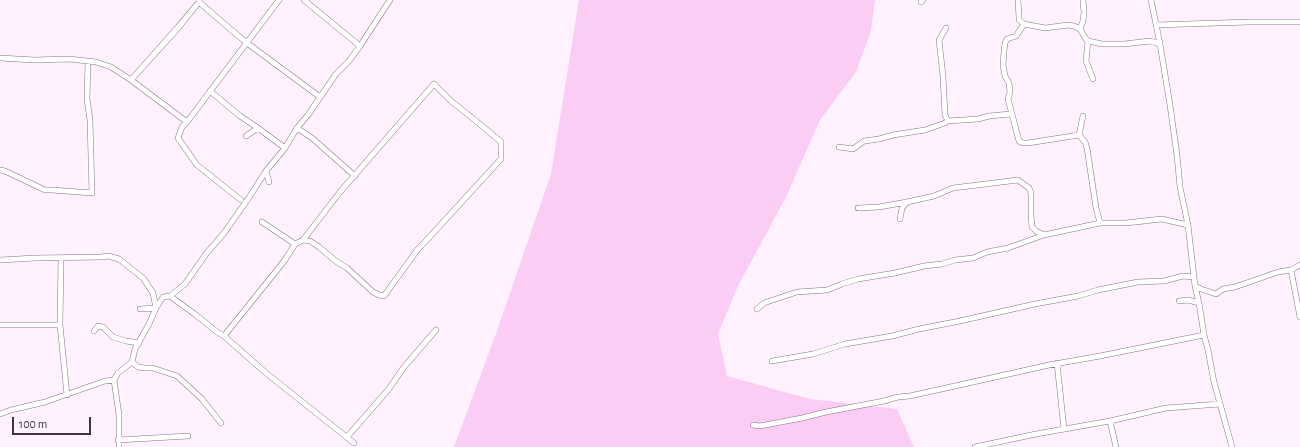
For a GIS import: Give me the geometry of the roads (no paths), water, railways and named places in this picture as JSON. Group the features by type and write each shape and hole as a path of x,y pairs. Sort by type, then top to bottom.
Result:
{"street":[{"path":"241,200 197,165 178,138 182,127 278,0"},
{"path":"304,0 360,46"},
{"path":"153,293 163,297 170,296 185,284 206,254 224,233 266,171 285,148 297,128 308,115 336,74 349,61 360,46 390,0"},
{"path":"1018,0 1019,17 1024,24 1045,28 1068,25 1074,26 1080,29 1086,40 1109,45 1150,41 1160,44"},
{"path":"1080,29 1084,21 1082,0"},
{"path":"1151,0 1160,44 1177,155 1180,187 1188,225 1195,286 1204,335 1220,404 1232,447"},
{"path":"131,80 179,27 199,1 247,43 320,97"},
{"path":"1156,25 1300,22"},
{"path":"1024,24 1016,36 1005,42 1004,51 1005,76 1009,83 1010,92 1008,99 1019,141 1023,143 1038,142 1079,135"},
{"path":"946,28 939,40 945,115 948,121"},
{"path":"1088,41 1086,61 1093,79"},
{"path":"0,58 35,60 70,59 96,62 111,67 187,122"},
{"path":"0,170 45,190 92,193 90,116 87,99 88,62"},
{"path":"224,336 285,260 295,244 303,240 354,176 434,84 451,101 500,142 501,159 418,249 384,296 373,292 347,268 319,247 310,241 303,240"},
{"path":"210,91 240,116 285,148"},
{"path":"839,147 853,149 864,141 879,139 894,134 925,130 948,121 978,119 989,116 1011,114"},
{"path":"1079,135 1083,116"},
{"path":"246,136 258,128"},
{"path":"297,128 312,138 354,176"},
{"path":"1079,135 1085,142 1087,148 1096,208 1100,223"},
{"path":"266,171 269,182"},
{"path":"858,208 879,207 906,202 934,196 953,188 1018,180 1029,188 1031,193 1032,227 1044,236"},
{"path":"900,219 902,208 906,202"},
{"path":"757,309 764,303 797,292 827,290 858,279 942,264 955,260 973,258 987,252 1008,248 1044,236 1100,223 1162,219 1188,225"},
{"path":"262,222 295,244"},
{"path":"0,260 108,256 119,259 143,278 153,293 156,308"},
{"path":"61,258 60,325 67,395"},
{"path":"1195,286 1216,294 1223,289 1235,287 1278,272 1291,270 1300,265"},
{"path":"1291,270 1300,317"},
{"path":"772,360 813,354 844,344 892,336 918,329 1138,282 1164,281 1182,276 1194,277"},
{"path":"170,296 224,336 266,373 354,443"},
{"path":"118,447 119,415 114,380 118,373 132,362 135,349 150,324 156,308 163,297"},
{"path":"1179,301 1188,300 1199,303"},
{"path":"140,309 156,308"},
{"path":"0,325 60,325"},
{"path":"94,331 98,326 102,327 113,337 139,343"},
{"path":"347,437 388,390 404,367 436,330"},
{"path":"753,425 760,426 802,418 898,397 910,396 1057,363 1204,335"},
{"path":"132,362 138,367 153,368 177,376 202,399 221,423"},
{"path":"1057,363 1064,429"},
{"path":"0,414 45,402 105,381 114,380"},
{"path":"977,447 1064,429 1110,422 1166,408 1220,404"},
{"path":"1110,422 1116,447"},
{"path":"118,440 188,436"}]}
